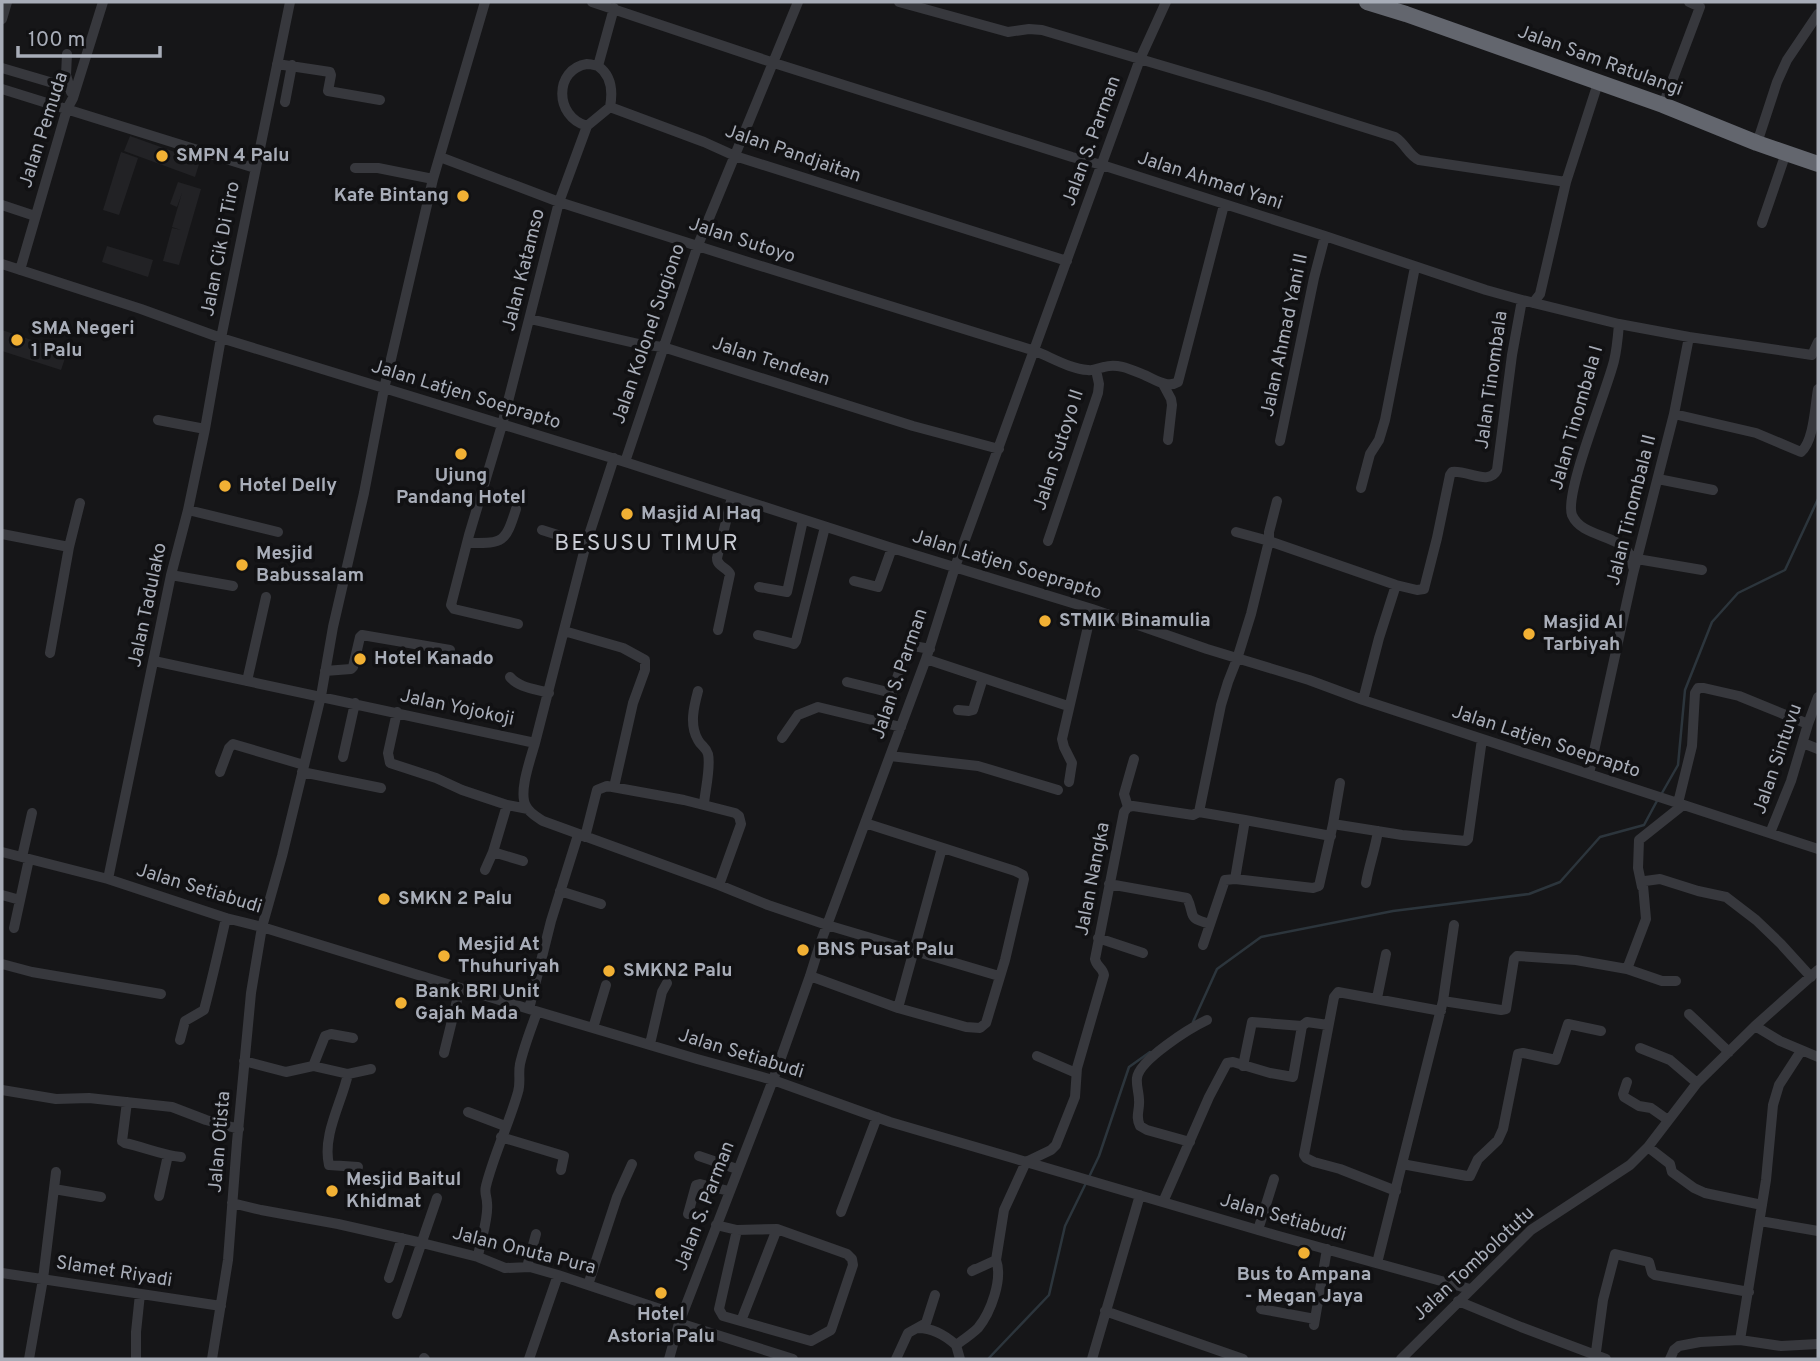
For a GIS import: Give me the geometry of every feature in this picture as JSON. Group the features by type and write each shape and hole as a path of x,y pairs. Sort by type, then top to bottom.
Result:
{"highway":[{"name":"Jalan Sam Ratulangi","path":"1367,2 1663,105 1818,164"}],"street":[{"path":"2,19 6,2"},
{"name":"Jalan Pemuda","path":"20,270 67,109 103,2"},
{"name":"Jalan Cik Di Tiro","path":"221,338 290,2"},
{"name":"Jalan Otista","path":"212,1359 228,1260 244,1061 251,993 262,927 321,696 384,389 433,179 485,2"},
{"name":"Jalan Ahmad Yani","path":"592,2 774,63 1528,302 1619,324 1812,355"},
{"name":"Jalan Kolonel Sugiono","path":"535,743 586,544 663,347 698,245 798,2"},
{"path":"898,2 1009,32 1042,30 1388,134 1401,141 1414,158 1419,160 1566,182"},
{"name":"Jalan S. Parman","path":"669,1359 680,1319 773,1080 827,925 928,654 955,567 1140,59 1166,2"},
{"path":"1663,105 1700,7 1689,2"},
{"path":"598,66 614,9"},
{"path":"1757,143 1787,60 1818,14"},
{"path":"67,54 65,75 72,93"},
{"path":"277,64 330,72 328,91 380,100"},
{"path":"587,64 598,66 606,72 610,82 610,107 587,125 579,123 566,110 562,94 564,80 587,64"},
{"path":"285,102 292,65"},
{"path":"2,68 72,93"},
{"name":"Jalan Tinombala","path":"1236,532 1396,585 1419,590 1425,587 1451,473 1458,471 1489,478 1496,473 1512,355 1528,302 1540,294 1566,182 1598,83"},
{"path":"2,89 255,168"},
{"name":"Jalan Pandjaitan","path":"610,107 735,156 1067,261"},
{"name":"Jalan Katamso","path":"518,624 452,608 559,202 587,125"},
{"path":"1762,223 1786,153"},
{"name":"Jalan Sutoyo","path":"440,157 559,202 1035,351 1084,370 1120,366 1163,384"},
{"path":"355,168 378,168 433,179"},
{"path":"2,205 35,216"},
{"path":"1168,440 1172,405 1163,384 1172,385 1178,382 1224,205"},
{"name":"Jalan Ahmad Yani II","path":"1280,441 1325,236"},
{"name":"Jalan Latjen Soeprapto","path":"2,264 221,338 1092,609 1818,849"},
{"path":"1361,488 1370,454 1379,440 1385,420 1415,267"},
{"name":"Jalan Tendean","path":"530,319 663,347 913,426 999,449"},
{"name":"Jalan Tinombala I","path":"1619,324 1614,360 1578,468 1571,507 1575,519 1583,527 1628,550 1633,573"},
{"name":"Jalan Tinombala II","path":"1589,774 1633,573 1674,414 1689,337"},
{"name":"Jalan Tadulako","path":"108,879 171,575 205,429 221,338"},
{"path":"1818,342 1812,355 1818,366"},
{"name":"Jalan Sutoyo II","path":"1048,541 1098,393 1096,370"},
{"path":"1674,414 1756,433 1801,452 1806,448 1811,435 1818,389"},
{"path":"159,420 205,429"},
{"path":"1658,479 1713,490"},
{"path":"719,630 730,571 719,564 717,558 732,497"},
{"path":"1199,813 1222,705 1262,575 1270,524 1277,501"},
{"path":"51,653 69,547 80,503"},
{"path":"468,544 502,540 516,509"},
{"path":"188,510 278,532"},
{"path":"759,587 787,592 803,520"},
{"path":"758,635 794,644 825,527"},
{"path":"542,530 586,544"},
{"path":"2,534 69,547"},
{"path":"854,581 878,587 892,548"},
{"path":"1637,559 1702,570"},
{"path":"171,575 233,586"},
{"path":"1363,700 1396,585"},
{"path":"247,681 266,597"},
{"path":"1069,782 1072,764 1062,741 1092,609"},
{"path":"564,631 623,648 645,660 645,670 633,704 614,787"},
{"path":"325,671 351,669 362,635 450,649"},
{"path":"892,693 908,645 911,644 983,678 1068,706"},
{"name":"Jalan Yojokoji","path":"154,660 535,743 524,787 523,799 527,809"},
{"path":"510,677 519,685 549,693"},
{"path":"958,710 973,710 983,678"},
{"path":"847,682 912,698"},
{"path":"1627,968 1645,922 1639,874 1639,840 1679,803 1692,746 1695,693 1698,688 1739,696 1808,723"},
{"path":"698,691 693,709 695,732 709,758 704,804"},
{"name":"Jalan Sintuvu","path":"1770,833 1791,781 1818,697"},
{"path":"343,757 355,703"},
{"path":"782,738 798,715 818,707 901,727"},
{"path":"397,712 388,762 462,790 527,809 543,821 768,905 999,976"},
{"path":"1333,824 1467,841 1482,739"},
{"path":"1803,743 1818,749"},
{"path":"220,772 233,744 303,769 381,788"},
{"path":"890,756 978,766 1058,790"},
{"path":"1128,807 1124,794 1134,759"},
{"path":"1203,945 1226,879 1318,887 1327,857 1340,783"},
{"path":"478,1257 488,1203 484,1192 519,1088 519,1070 551,921 597,790 607,786 614,787 704,804 735,813 741,824 719,885"},
{"path":"485,870 507,805"},
{"name":"Jalan Nangka","path":"1026,1162 1056,1145 1075,1097 1076,1073 1104,975 1095,960 1098,938 1124,812 1128,807 1193,815 1199,813 1331,836"},
{"path":"14,928 32,813"},
{"path":"1235,879 1245,820"},
{"path":"810,976 898,1008 966,1027 980,1028 986,1023 1005,960 1023,875 865,823"},
{"path":"1366,883 1378,831"},
{"path":"898,1008 942,848"},
{"name":"Jalan Setiabudi","path":"2,852 108,879 226,918 533,1011 773,1080 877,1117 1026,1162 1470,1289"},
{"path":"493,852 523,861"},
{"path":"1642,887 1645,881 1657,879 1727,897 1815,973"},
{"path":"1109,884 1187,898 1192,917 1210,924"},
{"path":"561,891 600,904"},
{"path":"2,895 20,900"},
{"path":"180,1040 185,1021 205,1008 226,918"},
{"path":"1377,1263 1442,1006 1454,925"},
{"path":"1098,938 1143,953"},
{"path":"1377,998 1386,954"},
{"path":"1396,1191 1314,1162 1305,1156 1328,1025 1334,997 1338,992 1442,1006 1506,1009 1514,959 1517,956 1576,960 1627,968 1662,981 1676,982"},
{"path":"2,964 32,972 161,994"},
{"name":"Jalan Tombolotutu","path":"1401,1359 1531,1230 1623,1172 1648,1147 1697,1083 1755,1026 1815,973"},
{"path":"650,1044 662,992 667,982"},
{"path":"593,1028 606,985"},
{"path":"444,1053 460,988"},
{"path":"1689,1014 1729,1052"},
{"path":"1190,1142 1140,1126 1137,1116 1137,1079 1143,1067 1174,1039 1207,1020"},
{"path":"1243,1066 1252,1022 1302,1026"},
{"path":"1163,1202 1225,1066 1231,1062 1293,1077 1302,1026 1307,1022 1328,1025"},
{"path":"1402,1164 1467,1177 1470,1175 1478,1158 1498,1140 1503,1129 1518,1054 1556,1060 1568,1024 1601,1031"},
{"path":"1755,1026 1801,1051 1818,1057"},
{"path":"313,1066 325,1037 331,1034 353,1038"},
{"path":"1640,1048 1670,1060 1697,1083"},
{"path":"1740,1340 1760,1221 1776,1092 1801,1051"},
{"path":"1037,1056 1076,1073"},
{"path":"692,1070 696,1059"},
{"path":"244,1061 286,1072 313,1066 348,1073 371,1069"},
{"path":"348,1073 331,1129 327,1159 329,1166 358,1167"},
{"path":"1627,1082 1624,1097 1639,1106 1651,1108 1668,1120"},
{"path":"2,1090 56,1099 79,1097 172,1107 239,1129"},
{"path":"127,1102 122,1141 181,1157"},
{"path":"467,1112 505,1126"},
{"path":"841,1212 877,1117"},
{"path":"501,1138 564,1156 561,1170"},
{"path":"1648,1147 1670,1164 1672,1172 1694,1188 1705,1193 1762,1205"},
{"path":"159,1196 168,1155"},
{"path":"699,1156 737,1169"},
{"path":"956,1345 978,1328 994,1296 999,1278 996,1260 1004,1210 1026,1162"},
{"path":"588,1284 617,1198 632,1164"},
{"path":"29,1359 43,1279 56,1172"},
{"path":"1258,1230 1273,1179"},
{"path":"688,1214 696,1185 729,1191"},
{"path":"54,1189 101,1197"},
{"path":"1092,1359 1140,1195"},
{"path":"397,1314 438,1198"},
{"name":"Jalan Onuta Pura","path":"232,1203 402,1238 478,1257 505,1268 527,1267 558,1275 793,1359"},
{"path":"1760,1221 1818,1231"},
{"path":"716,1226 737,1230 777,1229 847,1254 853,1265 831,1330 811,1341 723,1316 719,1309 737,1230"},
{"path":"741,1321 777,1229"},
{"path":"527,1267 536,1234"},
{"path":"389,1278 402,1238"},
{"path":"1261,1309 1314,1322 1327,1249"},
{"path":"1458,1301 1599,1358 1603,1300 1615,1254 1649,1262 1655,1275 1749,1292"},
{"path":"975,1269 996,1260"},
{"name":"Slamet Riyadi","path":"2,1273 221,1306"},
{"path":"530,1359 558,1275"},
{"path":"136,1359 140,1294"},
{"path":"896,1359 908,1333 926,1323 935,1295"},
{"path":"1105,1311 1243,1359"},
{"path":"918,1328 936,1332 950,1340 956,1345 961,1359"},
{"path":"1670,1359 1674,1350 1683,1344 1740,1340 1781,1346 1818,1344"}],"shaded area":[{"name":"SMPN 4 Palu","path":"130,136 200,161 195,177 124,151"},
{"name":"SMPN 4 Palu","path":"121,152 138,158 119,215 103,210"},
{"path":"178,182 201,189 179,265 163,261 172,228 181,230 172,227 182,193 177,207 170,204"},
{"path":"107,246 153,260 148,277 102,262"},
{"name":"SMA Negeri 1 Palu","path":"2,330 67,352 61,370 2,351"}],"waterway":[{"path":"1662,793 1678,765 1685,690 1712,622 1738,593 1785,570 1818,499"},
{"path":"1193,1022 1217,969 1261,937 1393,911 1529,894 1560,882 1600,837 1644,825 1658,799"},
{"path":"1089,1177 1099,1156 1129,1067 1150,1052"},
{"path":"988,1359 1049,1295 1065,1226 1086,1183"}],"place":[{"name":"SMPN 4 Palu","path":"162,156"},
{"name":"Kafe Bintang","path":"463,196"},
{"name":"SMA Negeri 1 Palu","path":"17,340"},
{"name":"Ujung Pandang Hotel","path":"461,454"},
{"name":"Hotel Delly","path":"225,486"},
{"name":"Masjid Al Haq","path":"627,514"},
{"name":"Mesjid Babussalam","path":"242,565"},
{"name":"STMIK Binamulia","path":"1045,621"},
{"name":"Masjid Al Tarbiyah","path":"1529,634"},
{"name":"Hotel Kanado","path":"360,659"},
{"name":"SMKN 2 Palu","path":"384,899"},
{"name":"BNS Pusat Palu","path":"803,950"},
{"name":"Mesjid At Thuhuriyah","path":"444,956"},
{"name":"SMKN2 Palu","path":"609,971"},
{"name":"Bank BRI Unit Gajah Mada","path":"401,1003"},
{"name":"Mesjid Baitul Khidmat","path":"332,1191"},
{"name":"Bus to Ampana - Megan Jaya","path":"1304,1253"},
{"name":"Hotel Astoria Palu","path":"661,1293"}],"district":[{"name":"BESUSU TIMUR","path":"647,544"}]}
